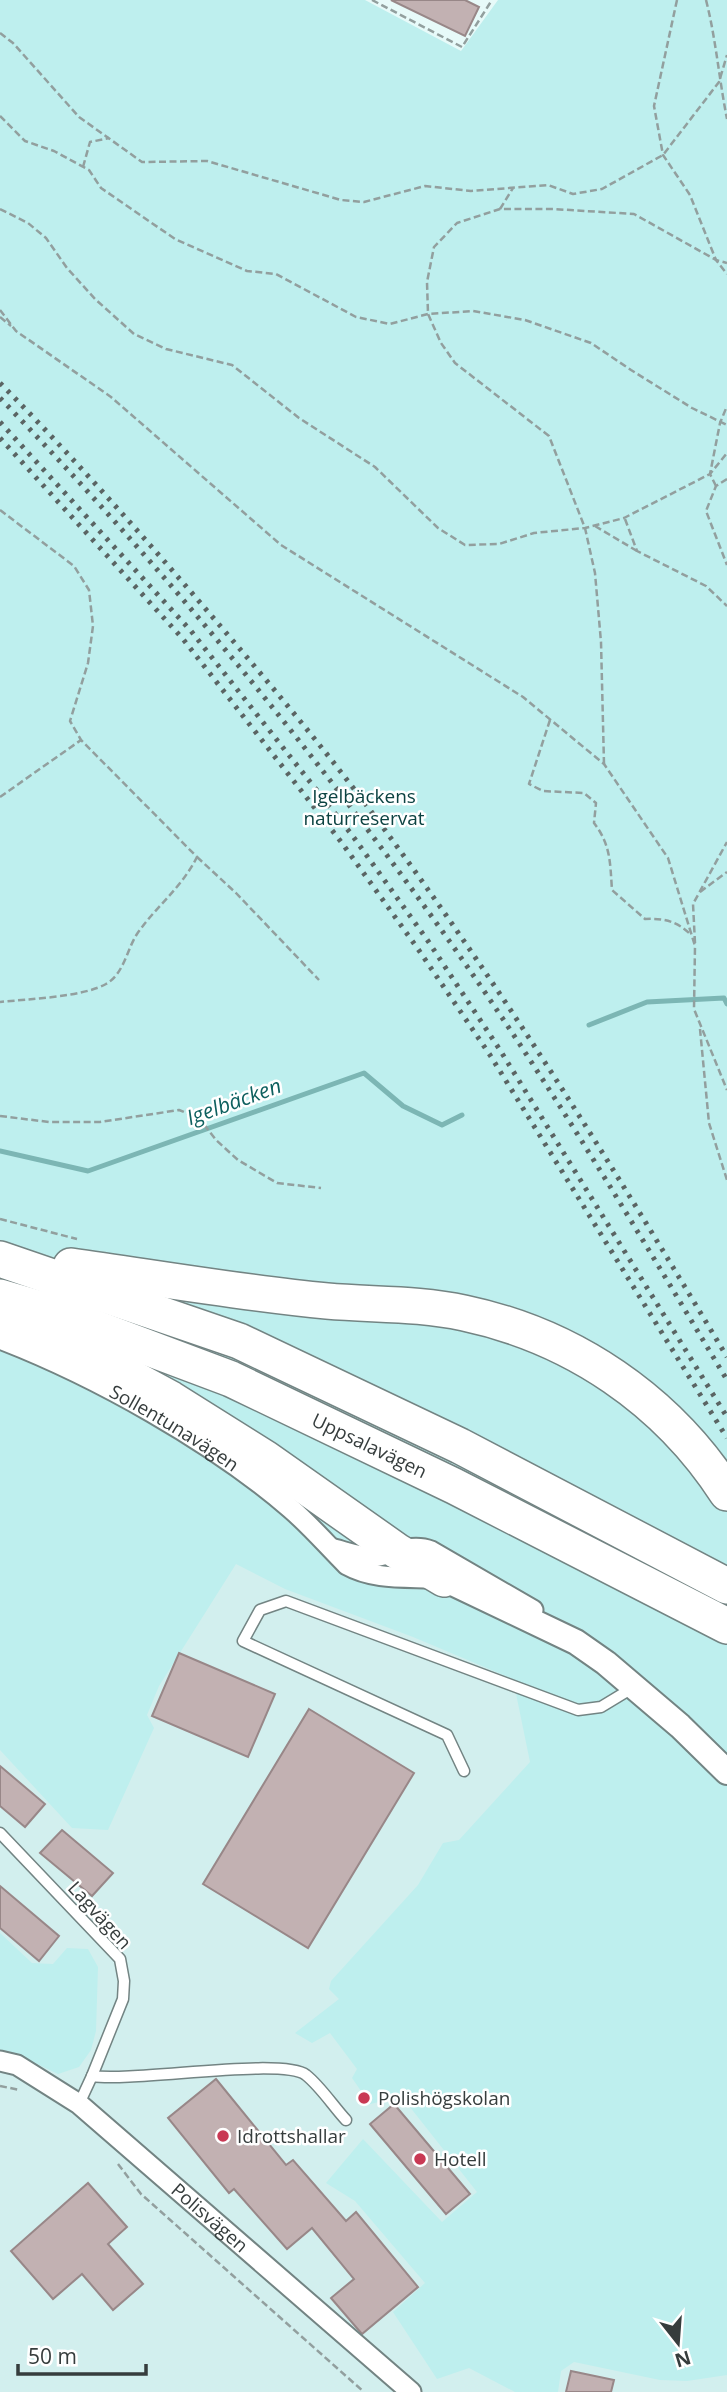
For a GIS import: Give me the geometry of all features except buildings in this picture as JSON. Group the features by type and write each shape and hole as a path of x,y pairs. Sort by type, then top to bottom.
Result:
{"highway":[{"path":"0,1257 328,1301 433,1308 464,1313 539,1334 574,1350 638,1394 671,1423 697,1452 727,1493"},
{"name":"Uppsalavägen","path":"0,1257 239,1341 460,1446 727,1586"},
{"name":"Uppsalavägen","path":"0,1297 58,1314 231,1379 454,1486 727,1626"},
{"path":"0,1315 97,1359 171,1399 253,1451 397,1551 444,1579"}],"street":[{"name":"Sollentunavägen","path":"0,1339 113,1391 239,1469 291,1508 347,1565 372,1575 444,1579 576,1642"},
{"name":"Sollentunavägen","path":"330,1548 361,1557 422,1548 431,1551 539,1614 634,1687 680,1726 727,1772"},
{"name":"Polisvägen","path":"0,2061 17,2065 79,2104 411,2392"}],"lane":[{"path":"464,1771 447,1735 243,1641 260,1610 286,1601 578,1710 601,1707 634,1687"},
{"name":"Lagvägen","path":"0,1833 120,1959 124,1981 123,1999 79,2104"},
{"path":"92,2076 280,2068 305,2074 346,2120"}],"path":[{"path":"372,0 462,47 492,0"},
{"path":"677,0 654,106 663,155 690,195 716,260 727,274"},
{"path":"706,0 715,34 719,82 727,119"},
{"path":"0,33 13,43 79,117 142,162 207,162 341,200 364,202 425,186 471,191 548,185 573,194 602,190 663,155 719,82 727,55"},
{"path":"0,117 25,141 54,151 89,170 101,188 175,239 247,271 276,274 356,317 390,324 428,314 473,311 526,320 591,343 631,370 727,425"},
{"path":"83,167 90,142 109,138"},
{"path":"500,209 513,188"},
{"path":"0,209 28,223 46,238 94,299 134,334 166,349 232,365 299,418 375,467 438,528 465,545 499,544 534,533 585,528 624,518 710,474 727,453"},
{"path":"604,764 601,642 595,573 585,528 549,436 454,363 441,343 428,314 427,282 434,247 457,223 500,209 553,209 634,214 716,260 727,263"},
{"path":"0,310 16,331"},
{"path":"0,317 111,397 281,545 523,697 604,764 668,858 695,946"},
{"path":"716,486 710,474 720,423 727,405"},
{"path":"727,479 716,486 706,511 727,565"},
{"path":"0,510 74,566 89,590 93,626 88,663 70,721 81,740 197,857 236,892 319,980"},
{"path":"624,518 637,551"},
{"path":"594,526 706,586 727,606"},
{"path":"550,720 529,784 543,791 584,793 596,803 594,822 604,837 609,852 612,890 645,919 659,918 679,924 690,934"},
{"path":"0,797 81,740"},
{"path":"727,842 693,904 694,1009 727,1090"},
{"path":"0,1002 80,992 106,984 117,975 137,935 186,879 197,857"},
{"path":"698,894 727,872"},
{"path":"700,1025 709,1123 727,1180"},
{"path":"0,1116 49,1122 100,1122 179,1110 199,1118 216,1140 238,1160 277,1182 321,1188"},
{"path":"0,2086 28,2091"},
{"path":"118,2163 141,2194 364,2392"}],"shaded area":[{"name":"Polishögskolan","path":"0,1368 727,1804 727,2392 0,2392"}],"green space":[{"name":"Igelbäckens naturreservat","path":"0,0 365,0 461,51 498,0 727,0 727,2375 687,2381 660,2380 574,2362 561,2371 558,2392 515,2392 469,2368 437,2379 393,2312 425,2283 355,2201 326,2183 363,2139 442,2222 477,2192 402,2097 370,2104 352,2078 357,2069 330,2033 312,2043 295,2033 339,1999 329,1989 331,1981 418,1885 443,1843 459,1840 530,1762 513,1679 413,1637 285,1589 236,1564 159,1686 147,1715 154,1728 108,1830 72,1828 0,1750"},
{"path":"0,1933 32,1963 53,1964 67,1948 88,1949 98,1967 96,2031 91,2050 79,2067 58,2074 14,2053 0,2051"}],"waterway":[{"name":"Igelbäcken","path":"589,1025 647,1002 724,998 727,1004"},
{"name":"Igelbäcken","path":"0,1151 88,1171 364,1073 403,1106 442,1125 462,1115"}],"railway":[{"path":"0,383 85,473 195,597 339,769 376,818 469,949 558,1083 727,1357"},
{"path":"0,398 117,525 230,655 389,858 516,1038 727,1380"},
{"path":"0,422 191,631 352,835 428,941 500,1050 727,1417"},
{"path":"0,438 183,639 342,843 490,1055 727,1438"}],"place":[{"name":"Polishögskolan","path":"364,2098"},
{"name":"Idrottshallar","path":"223,2136"},
{"name":"Hotell","path":"420,2159"}]}
